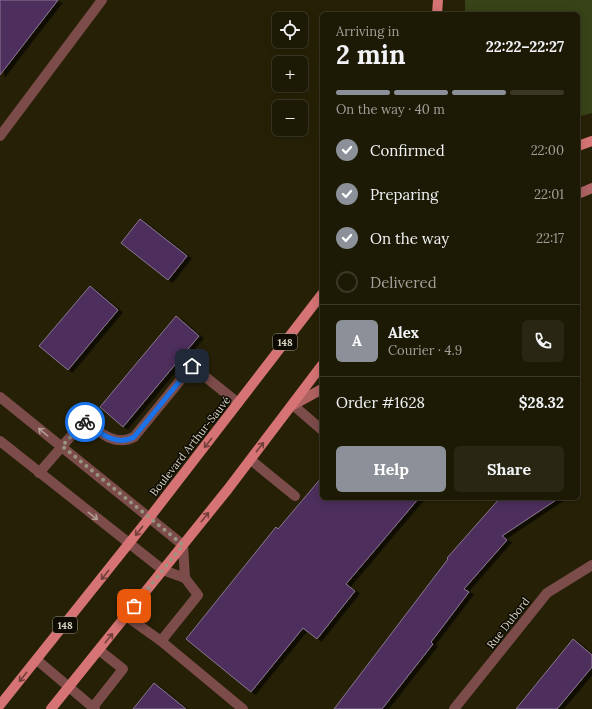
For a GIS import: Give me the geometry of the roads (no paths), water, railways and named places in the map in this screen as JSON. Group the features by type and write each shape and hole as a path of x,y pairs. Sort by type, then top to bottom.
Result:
{"main road":[{"path":"437,12 438,0"},
{"path":"580,145 592,141"},
{"name":"Boulevard Arthur-Sauvé","path":"0,705 129,545 320,297"},
{"path":"51,709 251,460 320,368"}],"street":[{"path":"0,136 102,0"},
{"path":"580,193 592,188"},
{"path":"39,473 84,421 111,439 128,441 134,437 192,366 238,403"},
{"path":"320,390 293,405 320,428"},
{"path":"0,397 183,545 184,578"},
{"path":"0,441 129,545 163,570 184,578 198,595 161,642"},
{"path":"251,460 295,496"},
{"name":"Rue Dubord","path":"454,709 547,593 592,566"},
{"path":"126,616 161,642 243,709"},
{"path":"37,660 94,708 123,669 99,650"}]}
